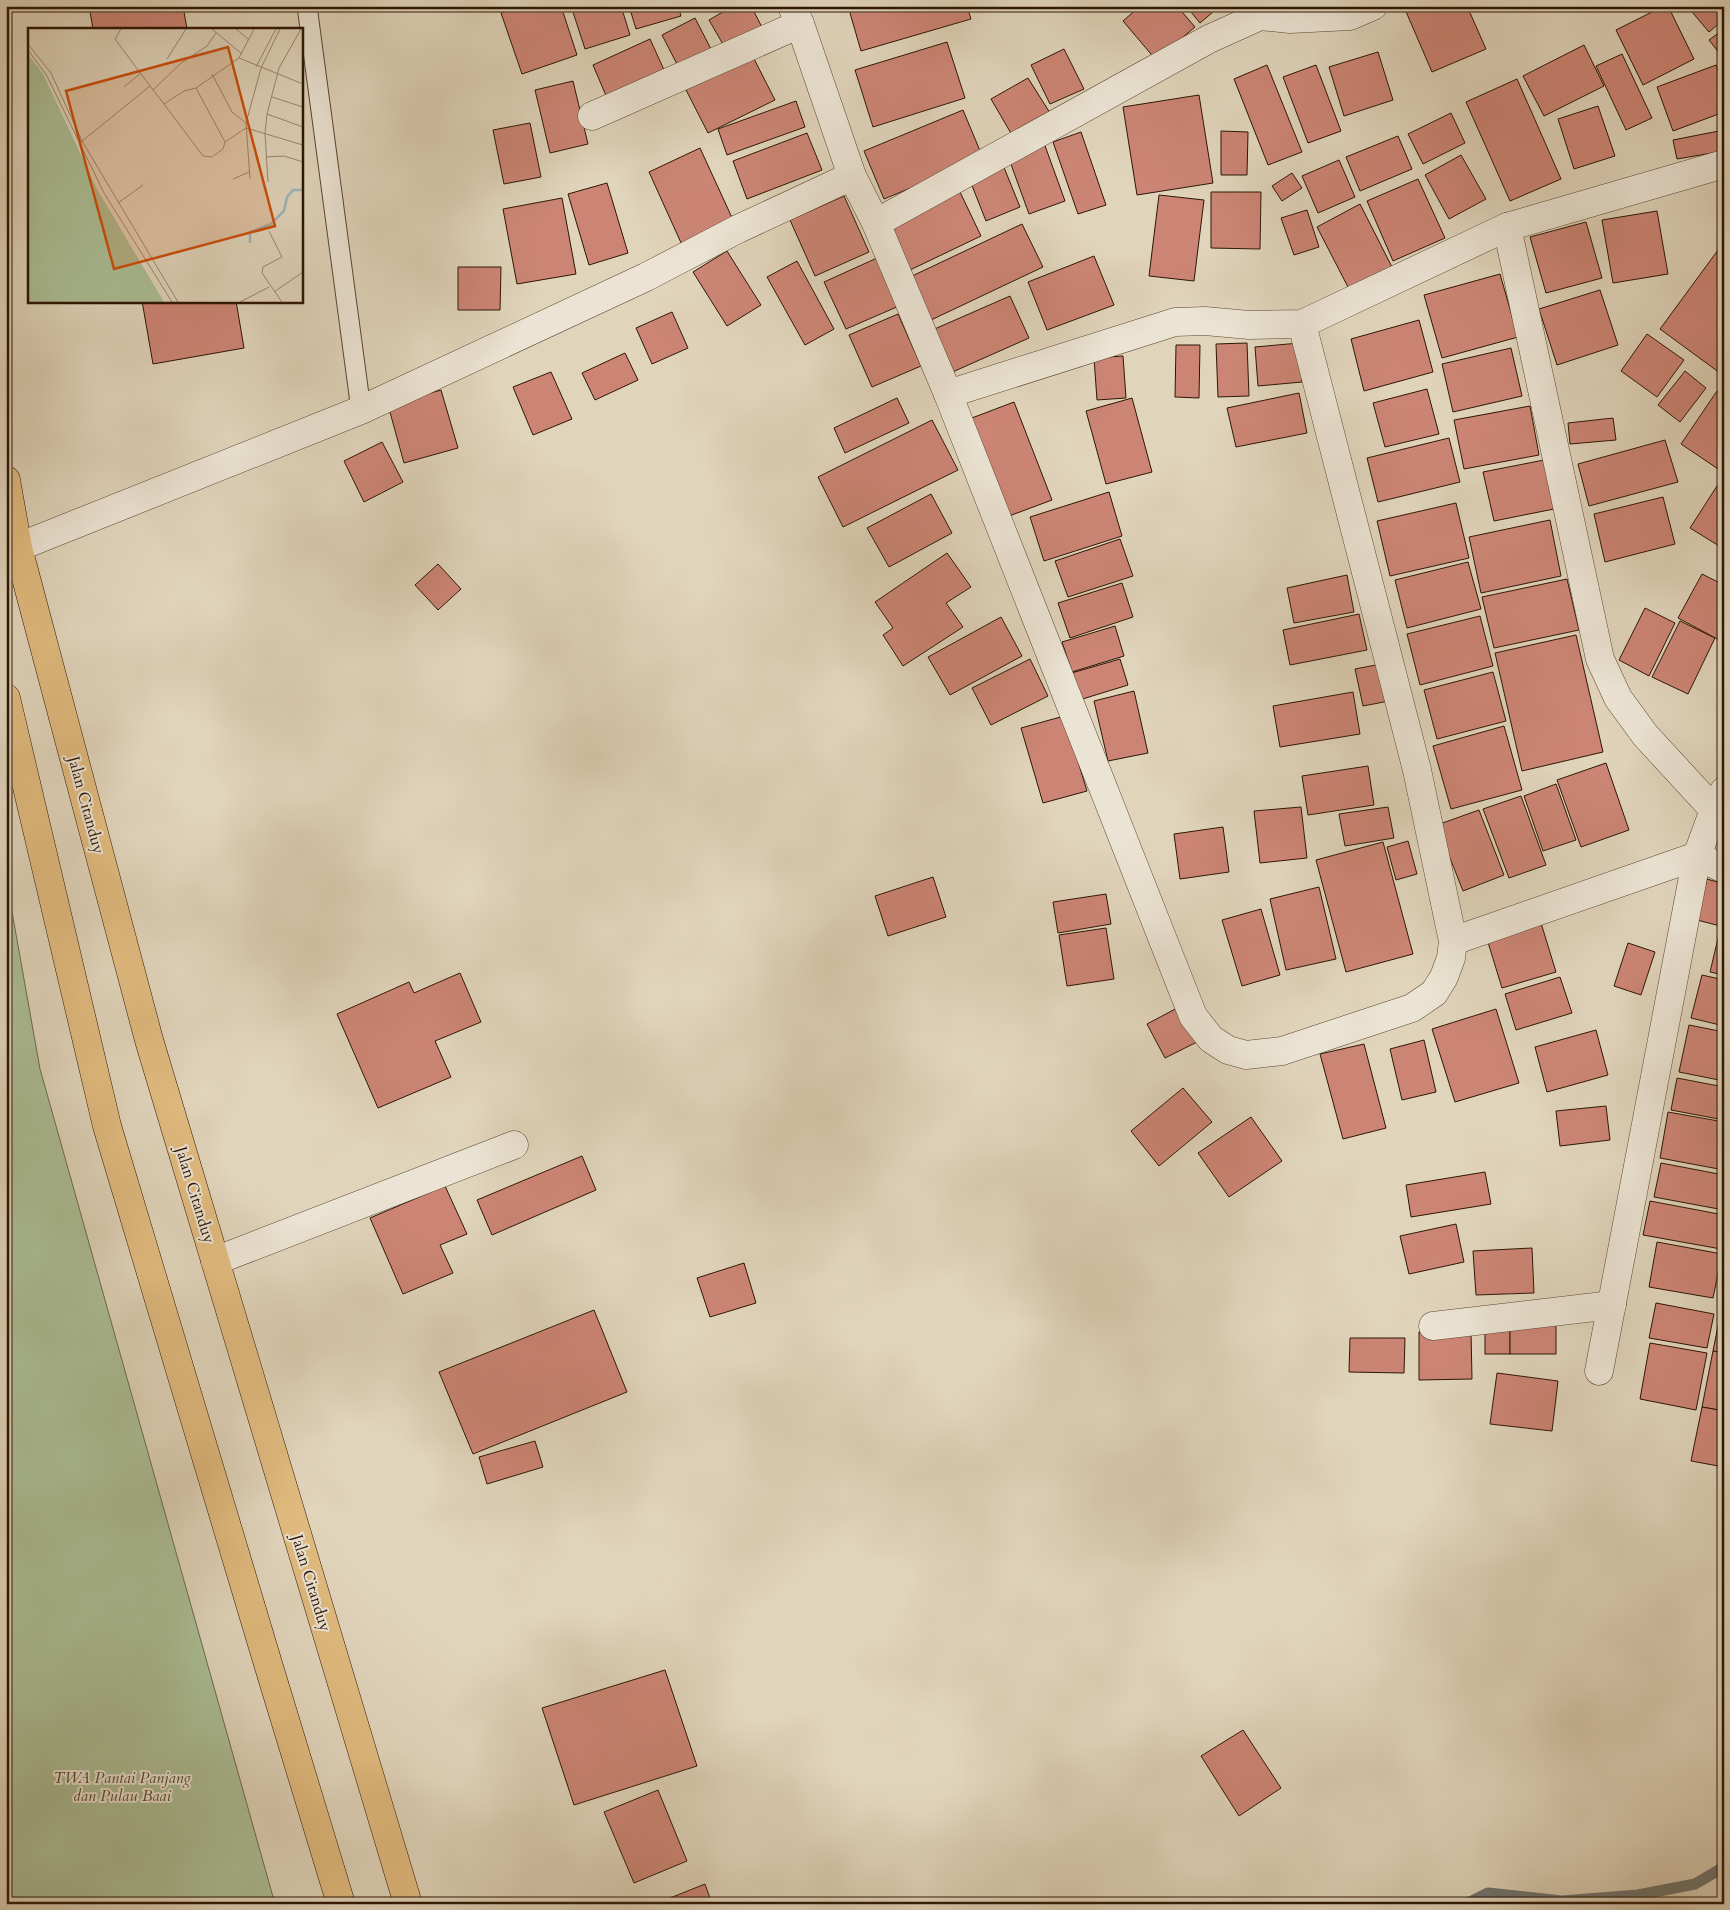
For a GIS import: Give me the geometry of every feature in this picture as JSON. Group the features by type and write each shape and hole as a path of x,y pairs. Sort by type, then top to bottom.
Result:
{"main road":[{"name":"Jalan Citanduy","path":"6,480 12,550 148,1040 408,1904"},
{"path":"6,698 107,1126 268,1667 341,1904"}],"street":[{"path":"876,223 1208,38 1260,16 1290,19 1350,16 1373,6"},
{"path":"592,116 796,15 852,176 876,223 948,394 1193,1016 1211,1039 1228,1050 1246,1055 1282,1051 1412,1008 1434,993 1444,976 1451,958 1453,941 1416,770 1302,324"},
{"path":"948,394 1175,322 1302,324 1507,227 1724,164"},
{"path":"12,550 361,410 646,277 738,229 852,176"},
{"path":"1507,227 1600,659 1618,698 1645,735 1719,801 1697,856 1599,1371"},
{"path":"1453,941 1697,856 1724,869"},
{"path":"215,1261 514,1145"},
{"path":"1433,1326 1612,1305"}],"lane":[{"path":"307,6 361,410"}],"green space":[{"name":"TWA Pantai Panjang dan Pulau Baai","path":"6,878 40,1069 275,1904 6,1904"}],"building":[{"path":"89,6 183,6 187,28 93,28"},
{"path":"521,6 561,6 577,55 522,74 501,13"},
{"path":"571,6 621,6 630,35 585,49"},
{"path":"629,6 678,6 681,16 636,29"},
{"path":"733,6 751,6 765,33 728,53 709,20"},
{"path":"848,6 967,6 971,19 861,51"},
{"path":"1140,6 1177,6 1195,27 1156,60 1123,21"},
{"path":"1186,6 1220,6 1200,23"},
{"path":"1467,6 1486,49 1432,72 1404,7"},
{"path":"1664,6 1668,6 1694,59 1643,85 1616,30"},
{"path":"1687,6 1724,6 1724,19 1709,32"},
{"path":"695,18 713,53 680,70 662,35"},
{"path":"1724,29 1724,59 1709,40"},
{"path":"650,39 665,72 607,98 593,65"},
{"path":"947,42 965,98 873,127 855,70"},
{"path":"1584,45 1604,86 1544,116 1523,76"},
{"path":"1064,49 1084,89 1050,104 1031,65"},
{"path":"750,51 775,100 708,133 683,84"},
{"path":"1378,52 1393,100 1344,116 1329,67"},
{"path":"1622,54 1652,118 1626,130 1596,66"},
{"path":"1267,65 1302,152 1268,165 1234,79"},
{"path":"1316,65 1341,131 1308,143 1283,77"},
{"path":"1716,65 1724,86 1724,112 1673,131 1657,87"},
{"path":"1028,78 1050,113 1012,135 991,99"},
{"path":"1517,79 1561,179 1510,201 1466,102"},
{"path":"573,81 588,144 550,153 535,90"},
{"path":"1199,95 1213,183 1137,195 1123,107"},
{"path":"796,101 805,127 727,155 718,129"},
{"path":"1598,106 1615,156 1574,169 1558,119"},
{"path":"963,110 983,158 884,199 864,151"},
{"path":"1451,113 1465,143 1423,164 1408,134"},
{"path":"530,123 541,177 504,184 493,130"},
{"path":"1724,130 1724,151 1677,159 1673,140"},
{"path":"1221,131 1248,132 1247,175 1221,175"},
{"path":"1081,132 1106,205 1078,214 1053,142"},
{"path":"807,133 822,170 747,199 733,161"},
{"path":"1398,136 1412,169 1360,191 1346,157"},
{"path":"1044,143 1065,201 1029,214 1008,156"},
{"path":"700,148 734,222 682,245 649,172"},
{"path":"1461,155 1486,199 1449,219 1425,175"},
{"path":"1339,160 1355,197 1318,213 1302,176"},
{"path":"1003,165 1020,207 986,221 969,178"},
{"path":"1292,173 1302,188 1282,201 1272,186"},
{"path":"1418,179 1445,238 1393,261 1367,201"},
{"path":"607,183 628,253 589,265 568,194"},
{"path":"960,192 981,236 910,270 889,226"},
{"path":"1211,192 1261,192 1260,249 1211,248"},
{"path":"1159,195 1204,200 1194,281 1149,276"},
{"path":"844,196 869,252 815,276 790,220"},
{"path":"562,198 576,274 517,284 503,209"},
{"path":"1360,204 1392,267 1349,289 1317,227"},
{"path":"1307,210 1319,247 1294,255 1281,218"},
{"path":"1657,211 1668,274 1613,283 1602,220"},
{"path":"1586,222 1602,278 1546,293 1530,237"},
{"path":"1022,224 1043,267 931,320 910,277"},
{"path":"1724,242 1724,376 1660,329"},
{"path":"727,251 761,305 727,326 693,272"},
{"path":"1094,256 1114,305 1047,330 1028,282"},
{"path":"877,258 899,306 846,329 824,282"},
{"path":"797,261 834,329 805,345 767,277"},
{"path":"458,267 501,267 500,310 458,310"},
{"path":"1500,274 1518,337 1442,358 1424,295"},
{"path":"1600,290 1618,345 1557,365 1539,309"},
{"path":"1010,296 1029,338 948,374 930,331"},
{"path":"142,302 236,302 244,348 153,364"},
{"path":"672,312 688,348 652,364 636,328"},
{"path":"898,314 921,366 872,387 849,335"},
{"path":"1419,320 1433,372 1364,391 1351,339"},
{"path":"1647,334 1684,360 1657,397 1621,371"},
{"path":"1247,343 1249,396 1218,397 1216,344"},
{"path":"1299,343 1302,382 1258,386 1255,347"},
{"path":"1176,345 1200,345 1199,398 1175,397"},
{"path":"1511,348 1522,396 1453,412 1442,364"},
{"path":"625,353 638,380 595,400 582,373"},
{"path":"1123,356 1126,398 1097,400 1094,358"},
{"path":"1685,371 1706,388 1680,422 1658,405"},
{"path":"551,372 572,419 533,435 513,387"},
{"path":"1427,389 1439,434 1385,447 1373,403"},
{"path":"441,390 458,448 404,463 388,405"},
{"path":"1717,391 1724,395 1724,473 1681,444"},
{"path":"1299,393 1307,433 1236,447 1227,408"},
{"path":"897,398 909,423 845,453 834,428"},
{"path":"1132,398 1152,472 1106,484 1086,411"},
{"path":"1014,402 1052,500 1001,519 964,421"},
{"path":"1530,406 1539,455 1464,469 1454,420"},
{"path":"1613,418 1616,440 1570,444 1568,423"},
{"path":"932,420 958,470 843,527 818,477"},
{"path":"1449,438 1460,482 1378,502 1367,458"},
{"path":"1665,440 1678,482 1589,506 1578,464"},
{"path":"382,442 403,482 364,502 344,461"},
{"path":"1544,460 1554,509 1494,521 1483,472"},
{"path":"1717,486 1724,490 1724,549 1690,528"},
{"path":"1109,492 1122,536 1044,561 1030,517"},
{"path":"931,494 952,533 889,567 867,528"},
{"path":"1663,497 1675,544 1605,562 1594,514"},
{"path":"1456,503 1469,558 1390,576 1377,521"},
{"path":"1550,520 1561,576 1481,593 1469,537"},
{"path":"1120,539 1133,576 1068,597 1055,561"},
{"path":"947,553 971,587 946,603 963,627 903,666 883,635 893,628 875,602"},
{"path":"1468,562 1481,609 1407,628 1395,580"},
{"path":"438,564 461,589 438,610 415,585"},
{"path":"1702,574 1724,585 1723,642 1678,618"},
{"path":"1347,575 1354,612 1294,623 1287,588"},
{"path":"1567,579 1579,630 1494,648 1482,597"},
{"path":"1122,583 1133,617 1070,638 1058,603"},
{"path":"1645,608 1675,623 1649,676 1619,660"},
{"path":"1359,614 1367,650 1290,665 1283,630"},
{"path":"1480,616 1493,666 1420,685 1407,634"},
{"path":"1001,617 1022,656 950,695 928,657"},
{"path":"1680,621 1715,638 1688,694 1652,677"},
{"path":"1115,626 1124,656 1072,672 1062,642"},
{"path":"1576,635 1603,752 1522,771 1495,653"},
{"path":"1030,659 1048,696 991,725 972,688"},
{"path":"1120,659 1128,685 1076,701 1068,674"},
{"path":"1381,664 1389,701 1363,706 1355,669"},
{"path":"1493,672 1506,721 1437,739 1424,690"},
{"path":"1134,691 1148,753 1108,761 1094,701"},
{"path":"1353,692 1360,734 1280,747 1273,706"},
{"path":"1064,716 1087,791 1043,803 1021,728"},
{"path":"1504,726 1522,790 1451,809 1433,746"},
{"path":"1606,763 1629,830 1581,847 1557,780"},
{"path":"1368,766 1374,805 1308,815 1302,776"},
{"path":"1556,784 1576,840 1543,851 1524,796"},
{"path":"1521,796 1546,865 1509,878 1483,809"},
{"path":"1301,807 1307,858 1260,863 1254,811"},
{"path":"1388,807 1394,838 1345,846 1339,814"},
{"path":"1479,810 1504,875 1463,891 1437,825"},
{"path":"1223,827 1229,872 1180,879 1174,834"},
{"path":"1408,841 1417,874 1396,880 1387,847"},
{"path":"1383,842 1413,954 1346,972 1316,860"},
{"path":"933,877 946,917 888,936 875,896"},
{"path":"1707,879 1724,884 1724,927 1697,920"},
{"path":"1319,887 1336,959 1286,970 1270,899"},
{"path":"1106,894 1111,924 1058,933 1053,902"},
{"path":"1261,909 1280,975 1242,986 1222,920"},
{"path":"1541,923 1556,972 1502,988 1487,939"},
{"path":"1106,928 1114,979 1067,986 1059,935"},
{"path":"1720,930 1724,931 1724,975 1710,972"},
{"path":"1628,943 1655,952 1641,995 1614,986"},
{"path":"460,973 481,1022 435,1041 451,1077 378,1108 337,1014 409,982 414,993"},
{"path":"1702,975 1724,980 1724,1026 1691,1018"},
{"path":"1560,977 1572,1013 1516,1030 1505,994"},
{"path":"1179,1007 1197,1042 1165,1058 1147,1024"},
{"path":"1496,1009 1519,1083 1455,1102 1432,1029"},
{"path":"1689,1025 1724,1032 1724,1081 1679,1072"},
{"path":"1596,1030 1608,1075 1547,1092 1535,1047"},
{"path":"1424,1040 1436,1092 1402,1100 1390,1049"},
{"path":"1364,1044 1386,1128 1343,1139 1320,1054"},
{"path":"1677,1078 1724,1087 1724,1120 1671,1110"},
{"path":"1183,1088 1212,1122 1159,1166 1131,1131"},
{"path":"1606,1106 1610,1140 1560,1146 1556,1111"},
{"path":"1668,1112 1724,1122 1724,1170 1660,1158"},
{"path":"1251,1117 1282,1161 1229,1197 1198,1153"},
{"path":"582,1156 596,1190 492,1235 477,1200"},
{"path":"1661,1163 1724,1175 1724,1210 1654,1197"},
{"path":"1485,1172 1491,1204 1411,1217 1406,1185"},
{"path":"445,1186 467,1234 440,1245 453,1273 403,1294 370,1218"},
{"path":"1650,1201 1724,1215 1724,1234 1721,1249 1643,1235"},
{"path":"1456,1224 1464,1262 1409,1274 1400,1236"},
{"path":"1657,1242 1722,1254 1713,1298 1649,1287"},
{"path":"1532,1248 1534,1293 1476,1295 1473,1251"},
{"path":"744,1263 756,1303 710,1317 697,1278"},
{"path":"1724,1296 1724,1353 1713,1351"},
{"path":"1656,1303 1714,1314 1707,1348 1649,1338"},
{"path":"594,1310 627,1392 473,1454 439,1372"},
{"path":"1485,1323 1510,1323 1510,1354 1485,1354"},
{"path":"1510,1323 1556,1323 1556,1354 1510,1354"},
{"path":"1419,1332 1471,1332 1472,1379 1419,1380"},
{"path":"1350,1338 1405,1338 1404,1373 1349,1372"},
{"path":"1650,1343 1707,1353 1696,1410 1640,1399"},
{"path":"1713,1351 1724,1353 1724,1411 1702,1407"},
{"path":"1497,1373 1558,1381 1552,1431 1490,1424"},
{"path":"1702,1407 1724,1411 1724,1467 1691,1461"},
{"path":"535,1441 543,1467 487,1484 479,1457"},
{"path":"665,1670 697,1766 574,1805 542,1708"},
{"path":"1243,1730 1281,1788 1239,1816 1201,1756"},
{"path":"658,1790 687,1861 634,1883 604,1812"},
{"path":"705,1884 712,1904 655,1904"}],"waterway":[{"path":"1466,1904 1488,1893 1562,1901 1638,1895 1695,1884 1724,1867"}]}
